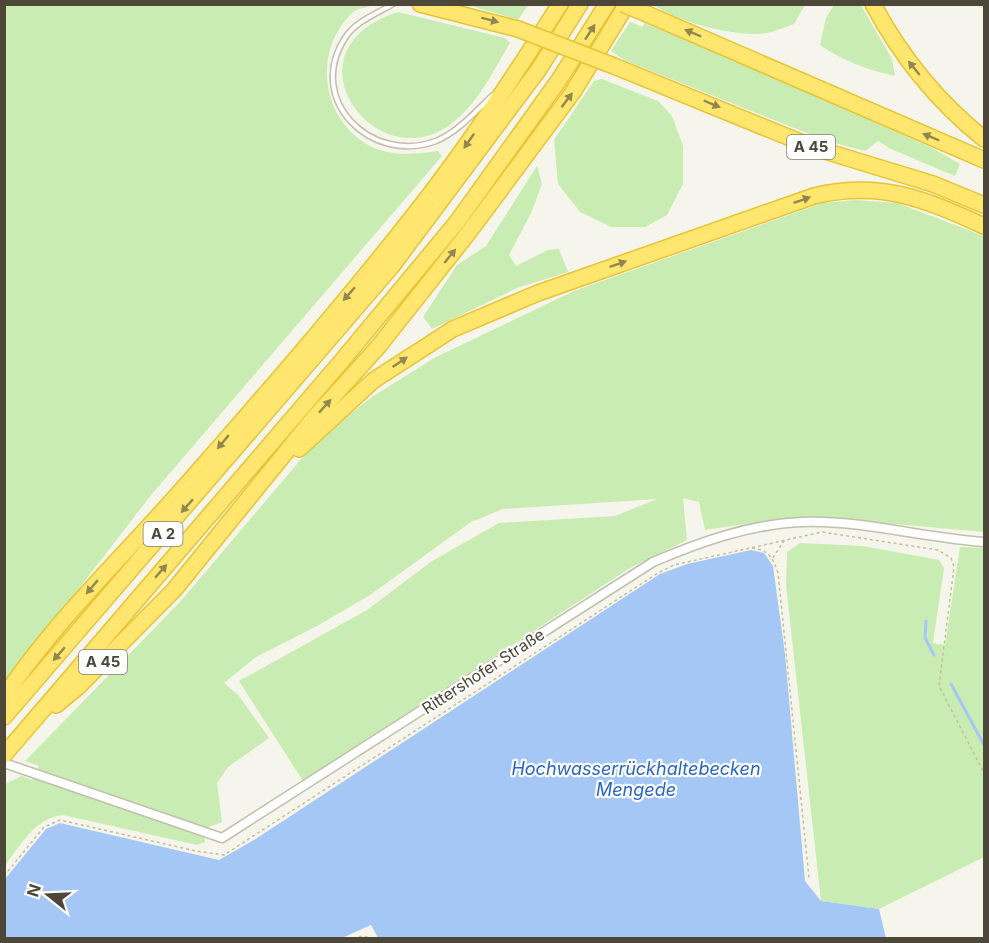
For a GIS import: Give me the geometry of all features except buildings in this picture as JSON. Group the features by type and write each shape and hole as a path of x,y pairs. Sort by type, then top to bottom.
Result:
{"highway":[{"name":"A 45","path":"420,4 518,29 815,148 970,198 984,205"},
{"path":"4,697 27,664 97,582 187,484 364,277 421,206 515,74 560,4"},
{"name":"A 2","path":"4,717 392,266 539,69 580,4"},
{"name":"A 2","path":"4,755 340,363 457,222 559,80 607,4"},
{"path":"276,468 469,232 573,92 625,4 984,160"},
{"path":"873,4 904,56 948,107 984,139"},
{"path":"276,468 374,380 453,329 538,292 814,195 851,189 887,191 931,202 984,226"},
{"name":"A 45","path":"28,728 78,687 174,590 276,468"}],"street":[{"name":"Rittershofer Straße","path":"214,837 222,838 232,834 333,766 653,562 690,546 745,530 801,522 866,526 933,538 984,542"},
{"path":"4,763 214,837"}],"lane":[{"path":"393,4 358,23 345,38 334,72 336,92 342,109 352,124 367,136 382,144 406,147 438,140 451,133 515,74"},
{"path":"920,173 970,198"}],"path":[{"path":"808,878 778,573 773,558 766,552 748,548 822,532 880,539 938,550 951,558 954,567 939,686 984,773"},
{"path":"773,558 785,539"},
{"path":"210,853 214,837"},
{"path":"353,939 363,936 370,939"}],"green space":[{"path":"5,5 373,5 352,13 339,29 331,46 327,65 332,102 341,119 354,134 370,146 395,153 438,151 442,156 152,494 5,684"},
{"path":"469,5 528,5 518,20"},
{"path":"654,5 805,5 794,24 767,33 755,34 724,31 692,23"},
{"path":"834,5 861,5 892,59 895,76 856,64 820,45 826,18"},
{"path":"398,12 505,38 510,43 484,86 461,116 451,124 422,137 394,136 370,123 352,103 343,79 346,53 363,30"},
{"path":"630,22 643,27 644,23 734,58 932,148 960,164 955,176 891,149 878,141 865,151 827,141 626,61 611,51"},
{"path":"602,79 658,101 672,116 683,146 683,184 667,215 645,227 611,227 580,212 558,184 554,140 594,81"},
{"path":"537,166 542,184 531,213 509,255 516,266 548,250 559,249 568,272 517,288 432,329 423,317 457,265 486,246"},
{"path":"856,200 897,203 984,236 984,532 817,517 787,518 705,530 699,502 683,498 687,540 630,568 303,781 239,681 367,610 432,561 499,523 615,516 657,499 503,509 471,522 370,595 317,626 256,657 224,683 239,696 269,738 228,767 217,783 222,822 204,829 205,842 197,845 63,815 44,821 37,827 5,865 5,784 22,776 32,780 39,766 25,761 180,602 319,438 372,397 434,358 574,291 823,203"},
{"path":"800,543 863,546 939,560 944,568 933,643 945,645 960,547 984,548 984,857 879,909 821,901 786,585 787,552"}],"water":[{"name":"Hochwasserrückhaltebecken Mengede","path":"751,550 764,553 773,566 785,654 805,881 821,901 879,909 886,938 378,938 371,925 342,938 5,938 5,879 46,829 60,823 219,860 254,840 660,574 687,564"}],"waterway":[{"path":"926,621 925,638 934,655"},
{"path":"951,684 984,745"}]}
